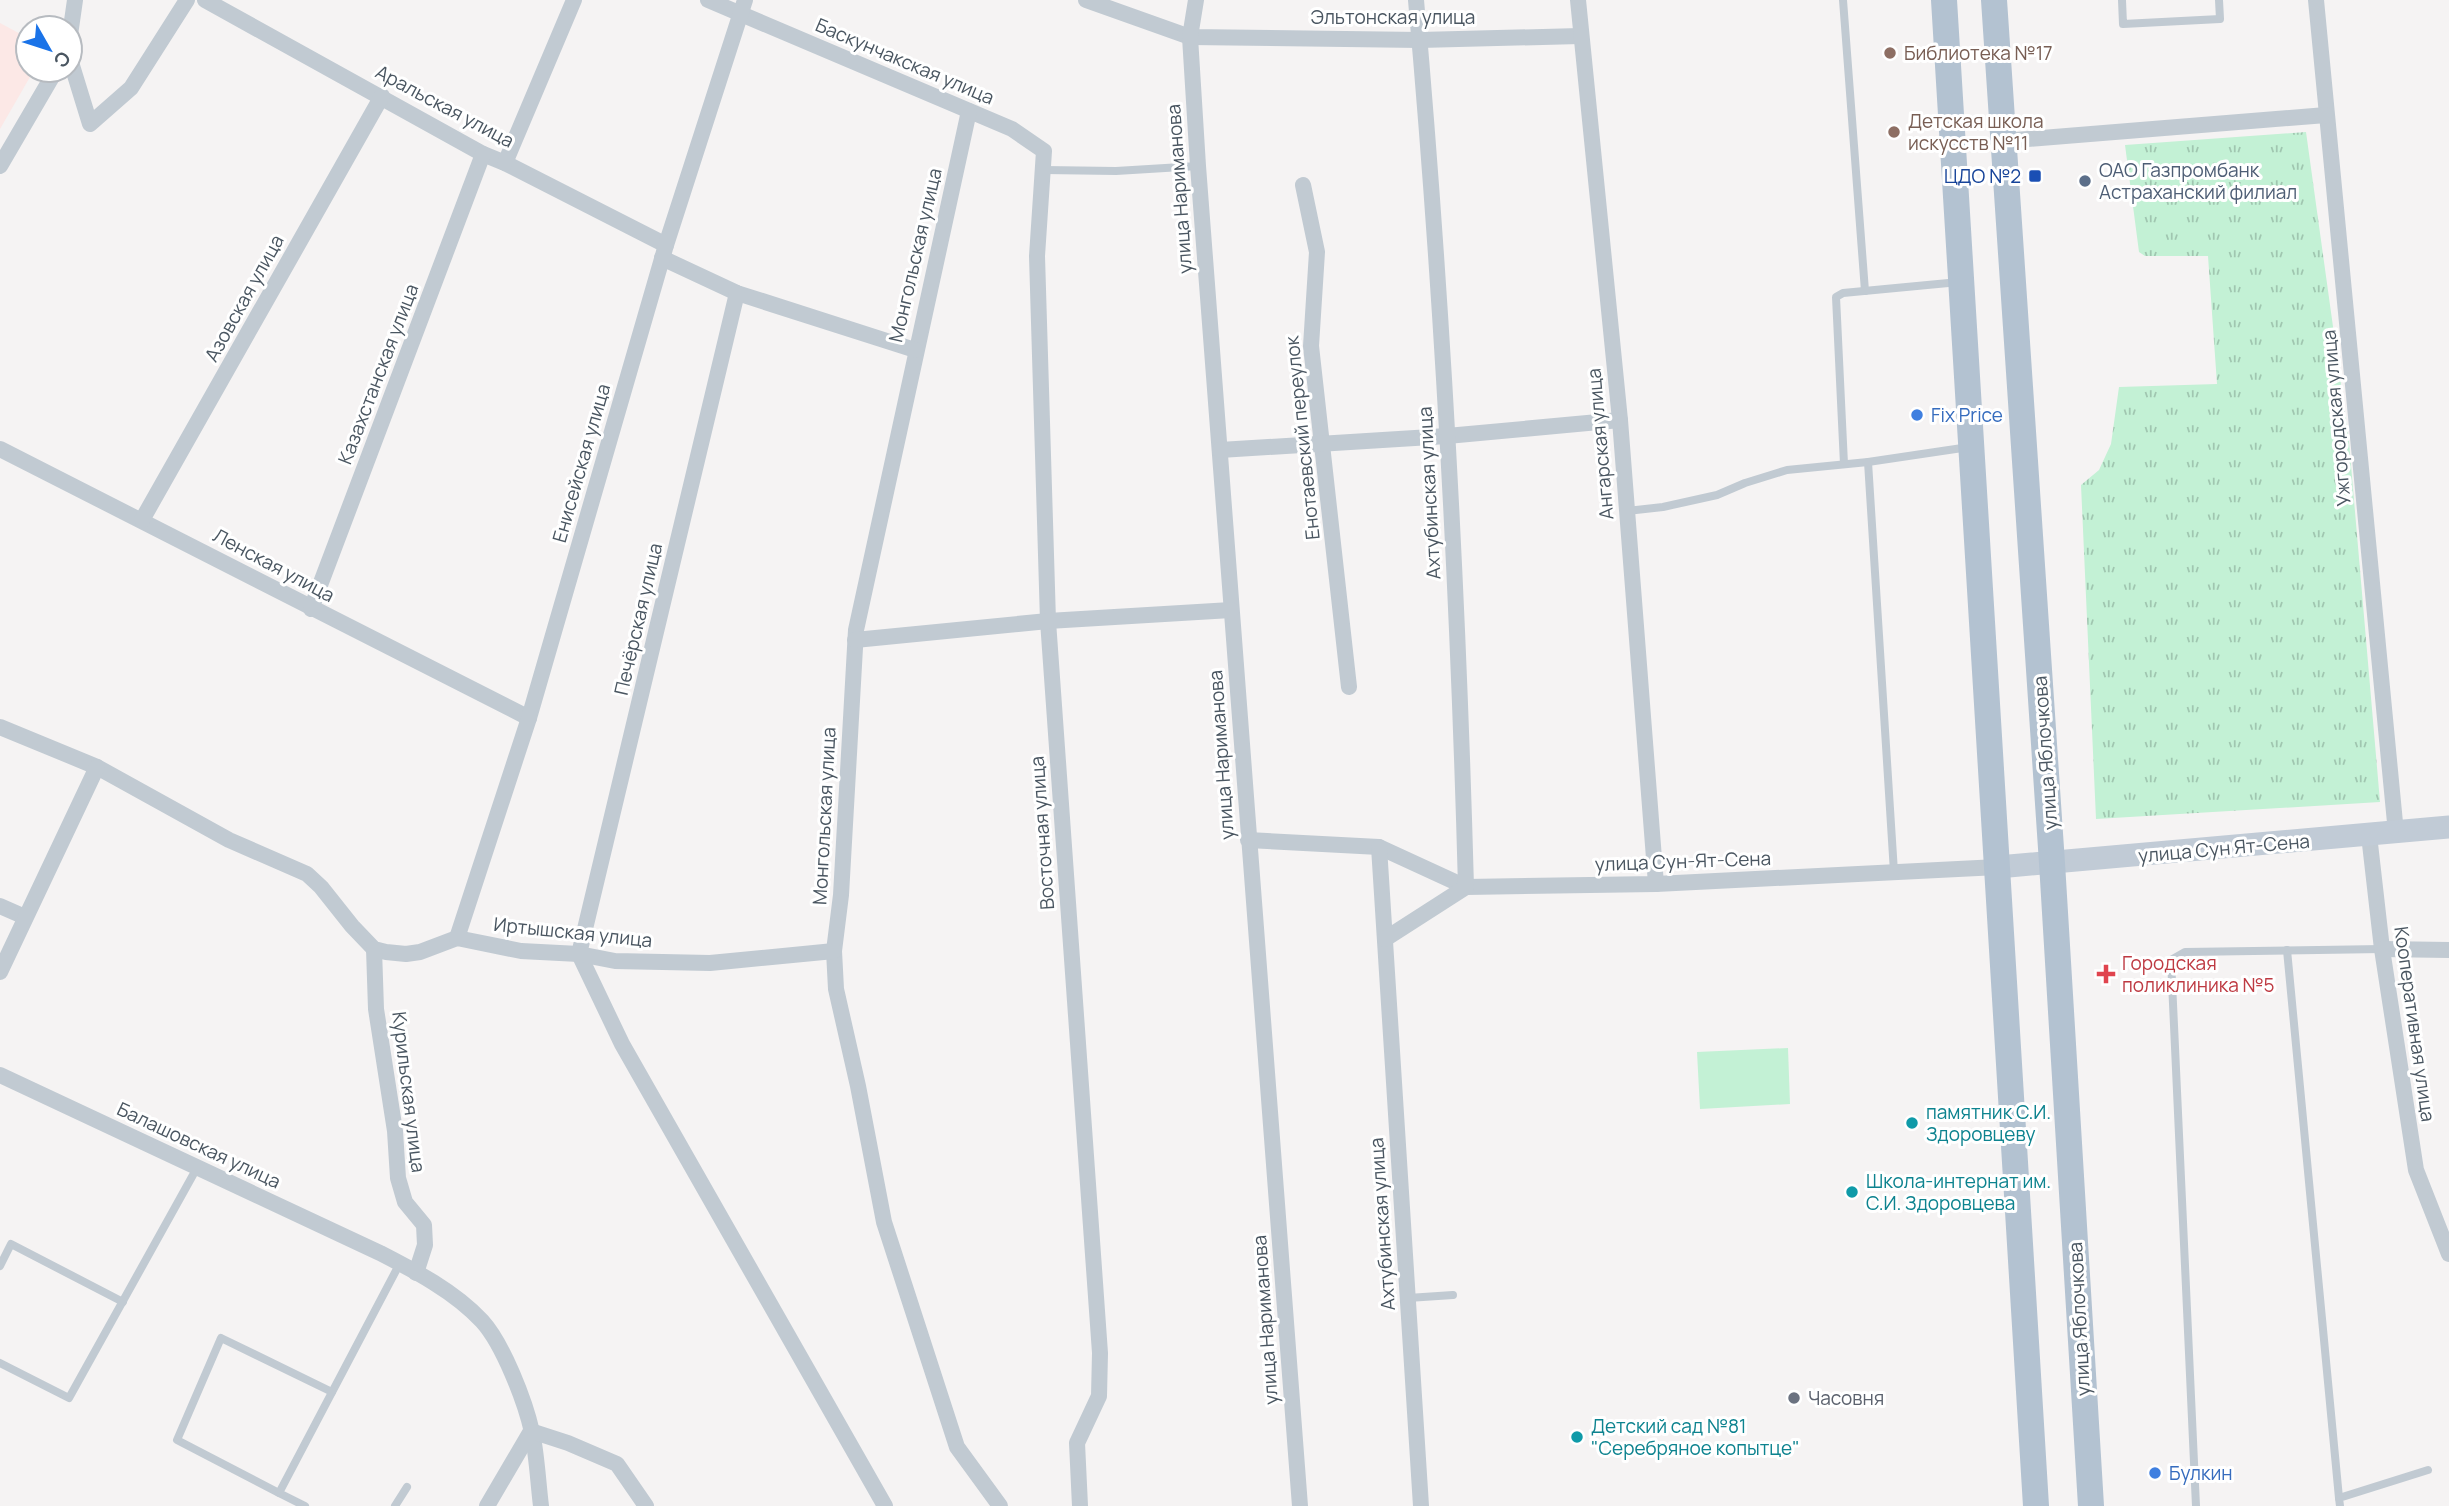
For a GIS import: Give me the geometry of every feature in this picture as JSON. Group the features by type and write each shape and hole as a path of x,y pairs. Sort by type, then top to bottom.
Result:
{"main road":[{"path":"1944,0 2036,1506"},
{"name":"улица Яблочкова","path":"1994,0 2052,863 2091,1506"},
{"name":"улица Сун Ят-Сена","path":"1998,867 2449,827"}],"street":[{"path":"78,84 90,124 131,88 187,0"},
{"name":"Аральская улица","path":"205,0 737,293 915,350"},
{"path":"505,163 574,0"},
{"name":"Баскунчакская улица","path":"708,0 743,6 1012,130 1044,151"},
{"name":"Эльтонская улица","path":"1086,0 1190,37 1420,40 1580,36"},
{"name":"улица Нариманова","path":"1196,0 1190,37 1198,166 1300,1506"},
{"name":"Ахтубинская улица","path":"1416,0 1447,436 1460,686 1466,887"},
{"name":"Ангарская улица","path":"1577,0 1620,421 1656,884"},
{"path":"2316,0 2322,0"},
{"name":"Ужгородская улица","path":"2316,0 2396,833"},
{"name":"Енисейская улица","path":"457,938 529,718 664,252 743,6"},
{"path":"0,166 48,84"},
{"name":"Азовская улица","path":"142,520 382,96"},
{"name":"Монгольская улица","path":"969,111 915,350 855,640 841,895 834,951 836,989 884,1222 957,1447 1000,1506"},
{"path":"2003,141 2326,115"},
{"name":"Восточная улица","path":"1044,151 1037,256 1048,621 1100,1353 1099,1396 1077,1443 1080,1506"},
{"name":"Казахстанская улица","path":"311,609 483,154"},
{"name":"Енотаевский переулок","path":"1303,185 1317,252 1311,346 1349,687"},
{"name":"Печёрская улица","path":"579,954 737,293"},
{"path":"1220,450 1447,436 1620,421"},
{"name":"Ленская улица","path":"0,449 529,718"},
{"path":"855,640 1048,621 1231,610"},
{"path":"0,727 97,768 229,839 307,874 374,949 407,954 457,938"},
{"path":"0,972 97,768"},
{"name":"Кооперативная улица","path":"2369,835 2382,949 2416,1170 2449,1254"},
{"path":"1248,840 1379,847"},
{"name":"Ахтубинская улица","path":"1379,847 1421,1506"},
{"name":"улица Сун-Ят-Сена","path":"1379,847 1466,887 1656,884 1998,867"},
{"path":"1385,939 1466,887"},
{"path":"0,906 25,917"},
{"name":"Иртышская улица","path":"457,938 521,951 579,954 615,961 710,963 834,951"},
{"name":"Курильская улица","path":"374,949 376,1009 395,1131 398,1178 405,1202 424,1225 425,1245 416,1273"},
{"path":"2382,949 2449,950"},
{"path":"579,954 622,1044 885,1506"},
{"name":"Балашовская улица","path":"0,1075 380,1253 462,1303 483,1322 512,1373 531,1431 541,1506"},
{"path":"487,1506 531,1431 617,1464 646,1506"}],"lane":[{"path":"1843,0 1865,291"},
{"path":"2122,0 2123,24 2220,19 2219,0"},
{"path":"1044,170 1116,171 1198,166"},
{"path":"1844,464 1836,297 1843,293 1962,282"},
{"path":"1627,511 1662,507 1717,495 1745,482 1787,470 1868,462 1972,446"},
{"path":"1868,462 1894,872"},
{"path":"2196,1506 2171,960 2185,952 2382,949"},
{"path":"2287,950 2339,1502 2428,1471"},
{"path":"0,1363 69,1398 198,1166"},
{"path":"0,1266 11,1244 123,1302"},
{"path":"279,1493 400,1263"},
{"path":"1408,1298 1453,1295"},
{"path":"305,1506 177,1440 221,1338 332,1392"},
{"path":"395,1506 407,1487"}],"shaded area":[{"path":"0,23 14,30 14,84 26,84 0,129"}],"green space":[{"path":"2306,132 2349,442 2380,802 2096,819 2081,485 2099,470 2111,444 2119,387 2217,384 2208,256 2145,256 2139,252 2125,145"},
{"path":"1788,1048 1790,1104 1700,1109 1697,1052"}],"place":[{"name":"Библиотека №17","path":"1890,53"},
{"name":"Детская школа искусств №11","path":"1894,132"},
{"name":"ЦДО №2","path":"2035,176"},
{"name":"ОАО Газпромбанк Астраханский филиал","path":"2085,181"},
{"name":"Fix Price","path":"1917,415"},
{"name":"Городская поликлиника №5","path":"2106,974"},
{"name":"памятник С.И. Здоровцеву","path":"1912,1123"},
{"name":"Школа-интернат им. С.И. Здоровцева","path":"1852,1192"},
{"name":"Часовня","path":"1794,1398"},
{"name":"Детский сад №81 \"Серебряное копытце\"","path":"1577,1437"},
{"name":"Булкин","path":"2155,1473"}]}
